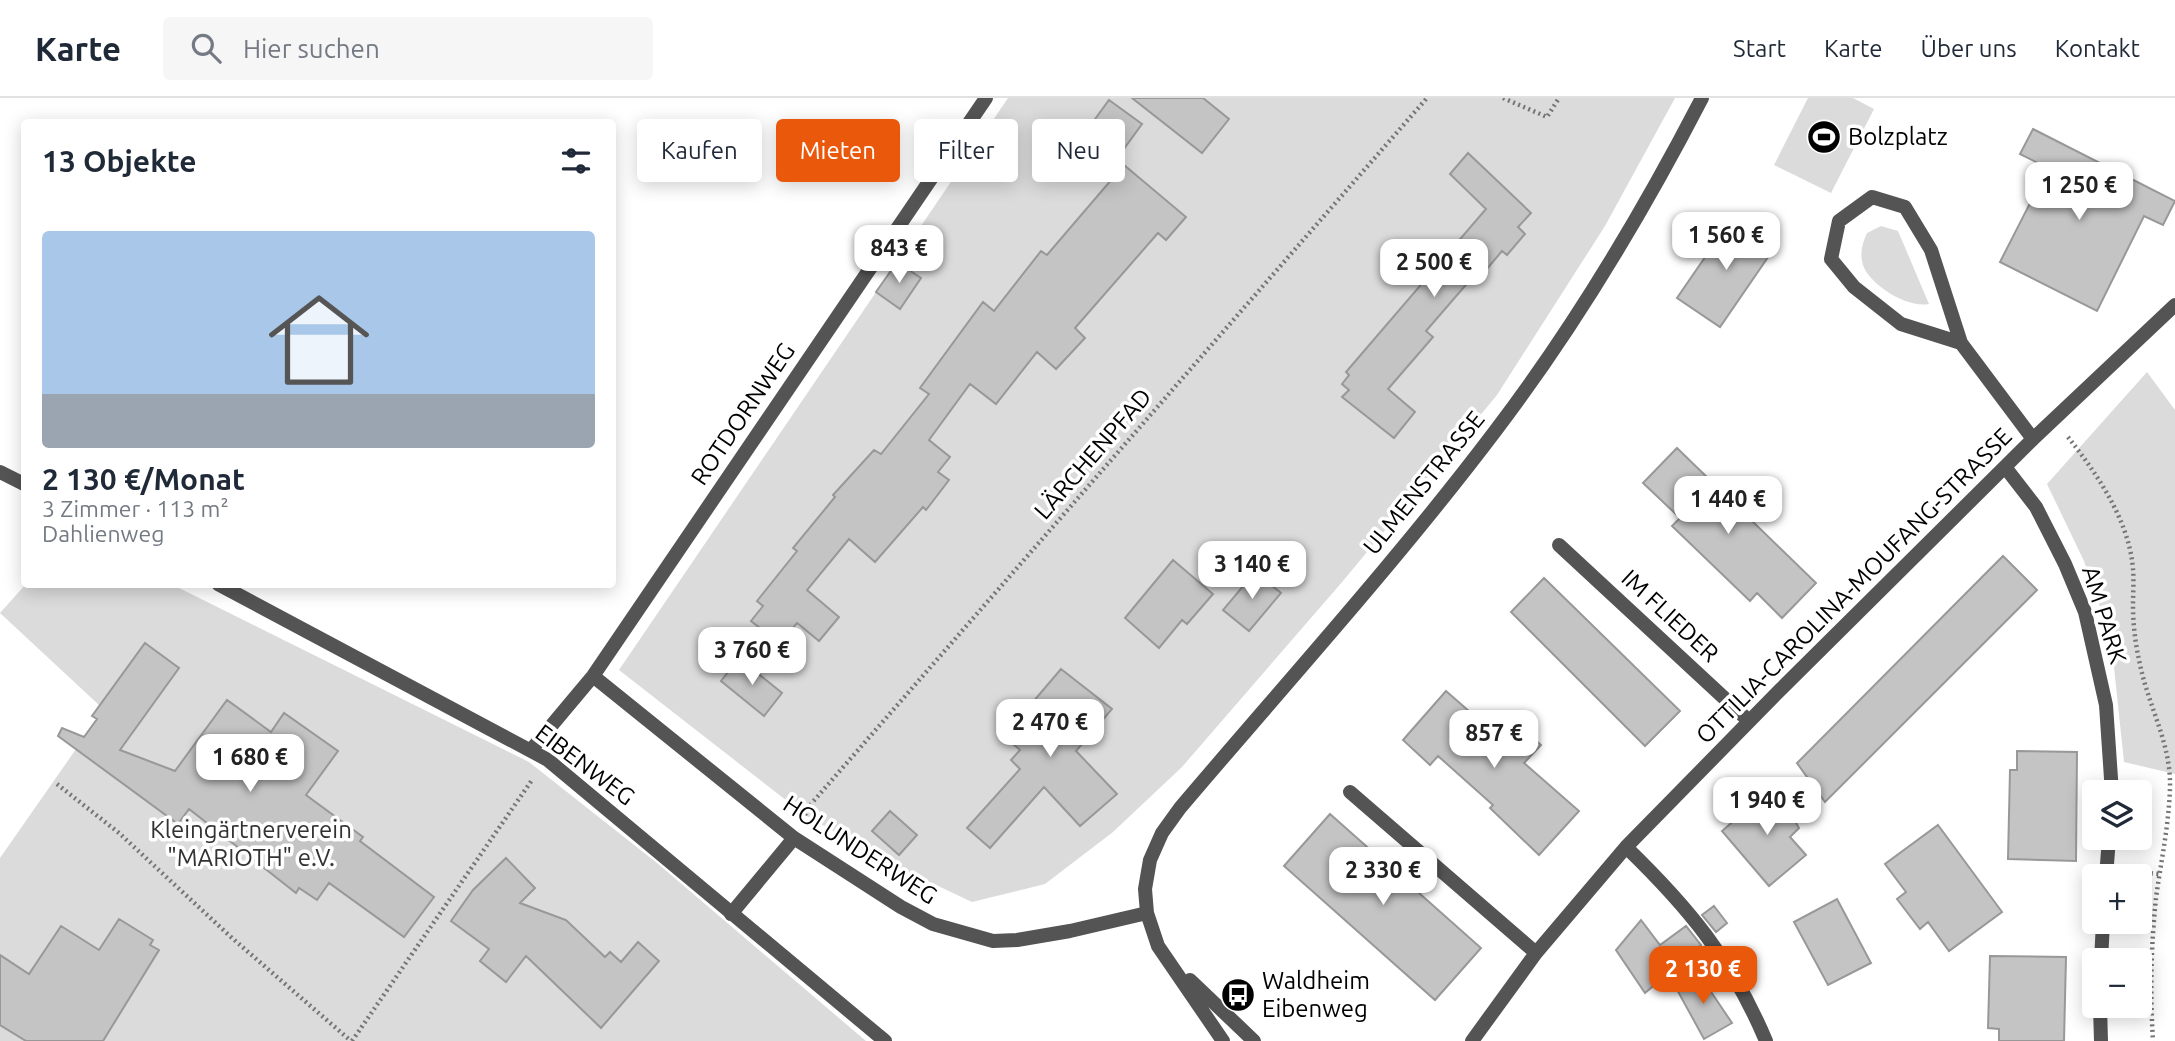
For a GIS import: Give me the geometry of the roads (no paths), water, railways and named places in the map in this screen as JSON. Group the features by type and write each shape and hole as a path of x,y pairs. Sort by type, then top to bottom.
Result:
{"street":[{"name":"ROTDORNWEG","path":"531,750 593,676 986,98"},
{"name":"ULMENSTRASSE","path":"1158,946 1147,913 1146,889 1150,860 1162,833 1180,808 1423,523 1496,430 1603,275 1664,172 1702,98"},
{"path":"1961,342 1901,324 1854,287 1831,259 1839,221 1872,197 1905,207 1931,250 1961,342 2033,439"},
{"name":"OTTILIA-CAROLINA-MOUFANG-STRASSE","path":"1472,1041 1536,953 1626,847 2033,439 2175,305"},
{"name":"AM PARK","path":"2005,467 2036,507 2065,564 2085,612 2106,705 2111,780"},
{"path":"0,472 21,483"},
{"name":"IM FLIEDER","path":"1559,545 1749,721"},
{"name":"EIBENWEG","path":"226,588 548,760 885,1041"},
{"name":"HOLUNDERWEG","path":"593,676 794,838 901,907 933,924 993,941 1017,940 1147,913"},
{"path":"1350,792 1536,953"},
{"path":"731,914 794,838"},
{"path":"1626,847 1667,886 1697,921 1728,964 1749,1000 1766,1041"},
{"path":"1158,946 1254,1041"},
{"path":"1158,946 1223,1041"},
{"path":"2100,1018 2101,1041"}],"place":[{"name":"Bolzplatz","path":"1824,137"},
{"name":"Waldheim Eibenweg","path":"1238,995"}],"park label":[{"name":"Kleingärtnerverein \"MARIOTH\" e.V.","path":"251,844"}]}
